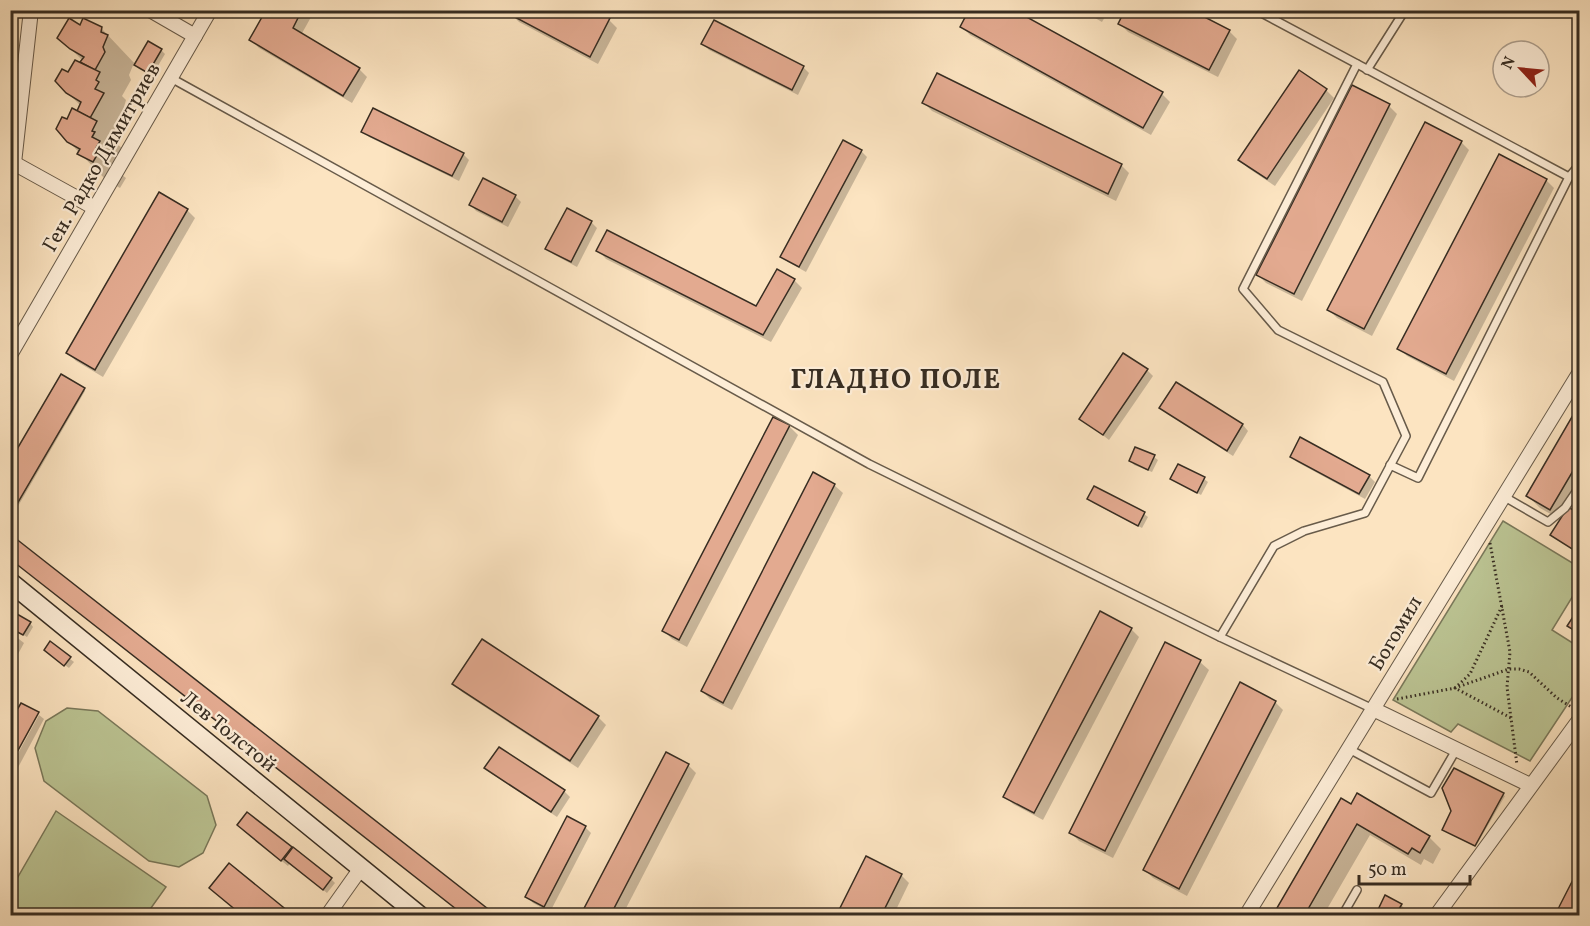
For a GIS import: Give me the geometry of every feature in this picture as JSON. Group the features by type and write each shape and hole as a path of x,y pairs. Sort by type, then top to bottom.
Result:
{"street":[{"path":"31,10 12,164 95,208"},
{"path":"150,10 195,36"},
{"name":"Ген. Радко Димитриев","path":"10,355 210,10"},
{"name":"Богомил","path":"1246,915 1349,749 1380,713 1484,526 1580,372"},
{"name":"Лев Толстой","path":"10,582 420,915"},
{"path":"1380,713 1524,782"},
{"path":"1436,915 1524,782 1580,719"},
{"path":"327,915 361,868"}],"lane":[{"path":"1256,10 1569,177"},
{"path":"1367,70 1405,10"},
{"path":"1220,637 1274,546 1304,531 1365,513 1406,436 1383,382 1278,330 1243,289 1357,64"},
{"path":"171,78 869,464 1380,713"},
{"path":"1390,465 1418,478 1569,177 1580,164"},
{"path":"1503,496 1548,522 1564,508 1580,486"},
{"path":"1349,749 1431,793 1456,750"},
{"path":"1342,915 1357,890"}],"path":[{"path":"1484,526 1489,536 1510,652 1507,687 1524,782"},
{"path":"1455,688 1470,674 1502,605"},
{"path":"1380,713 1397,699 1455,688 1509,669 1529,672 1557,698 1580,712"},
{"path":"1455,688 1511,718"}],"green space":[{"path":"1503,521 1579,567 1579,586 1552,630 1579,647 1579,687 1530,761 1458,724 1451,732 1393,700"},
{"path":"67,708 98,711 207,796 216,825 203,853 179,867 149,861 44,781 35,748 46,721"},
{"path":"56,811 166,887 146,915 11,915 11,889"}],"building":[{"path":"266,10 302,10 293,28 360,68 343,96 249,40"},
{"path":"511,10 595,10 610,18 590,57 509,14"},
{"path":"969,10 1014,10 1163,92 1143,128 960,27"},
{"path":"1125,10 1191,10 1230,30 1209,70 1118,24"},
{"path":"69,18 80,25 83,18 102,27 101,32 108,35 103,47 105,52 95,70 80,62 84,57 57,38"},
{"path":"714,20 804,66 792,90 701,44"},
{"path":"148,41 162,49 148,73 134,65"},
{"path":"75,60 100,72 96,80 99,82 95,89 104,93 90,118 77,111 81,102 66,93 55,81 62,69 68,72"},
{"path":"1299,70 1327,89 1267,179 1238,160"},
{"path":"937,73 1122,164 1108,194 922,103"},
{"path":"1352,85 1390,104 1294,294 1256,275"},
{"path":"72,108 97,121 92,137 100,141 96,148 100,150 93,162 77,154 80,149 67,142 56,129 62,117 67,119"},
{"path":"373,108 464,153 452,176 361,132"},
{"path":"1425,122 1462,141 1364,329 1327,310"},
{"path":"843,140 862,150 799,267 780,257"},
{"path":"1499,154 1547,179 1446,374 1397,349"},
{"path":"483,178 516,195 502,222 469,205"},
{"path":"159,192 188,209 95,370 66,353"},
{"path":"567,208 592,221 571,262 545,249"},
{"path":"607,230 756,306 777,269 795,279 763,335 596,251"},
{"path":"1123,353 1148,369 1103,435 1079,419"},
{"path":"61,374 85,388 10,516 10,461"},
{"path":"1176,382 1243,424 1227,451 1159,408"},
{"path":"1580,403 1580,459 1550,510 1526,496"},
{"path":"773,417 790,425 679,640 662,631"},
{"path":"1300,437 1370,475 1359,494 1290,457"},
{"path":"1135,447 1155,455 1148,470 1129,461"},
{"path":"1178,464 1205,477 1197,493 1170,479"},
{"path":"813,472 835,484 723,703 701,691"},
{"path":"1094,486 1145,512 1138,526 1087,499"},
{"path":"1568,507 1580,514 1580,554 1550,535"},
{"path":"10,534 497,916 465,916 10,559"},
{"path":"1580,606 1580,634 1567,626"},
{"path":"10,610 31,622 23,635 10,628"},
{"path":"1100,611 1132,628 1034,813 1003,797"},
{"path":"10,631 17,634 10,646"},
{"path":"482,639 599,716 570,761 452,684"},
{"path":"50,641 71,657 64,666 44,650"},
{"path":"1165,642 1201,660 1105,851 1069,833"},
{"path":"1240,682 1276,701 1179,889 1143,870"},
{"path":"10,700 16,703 10,713"},
{"path":"21,703 39,712 10,765 10,722"},
{"path":"499,747 565,790 551,812 484,768"},
{"path":"666,752 689,764 610,916 580,916"},
{"path":"1454,768 1504,793 1475,846 1442,830 1451,811 1442,788"},
{"path":"1357,793 1430,836 1420,853 1412,848 1408,854 1357,824 1304,916 1278,916 1274,913 1341,798 1351,804"},
{"path":"247,812 292,847 281,861 237,825"},
{"path":"567,816 586,826 544,907 525,897"},
{"path":"293,847 332,878 323,890 284,859"},
{"path":"866,856 902,874 881,916 836,916"},
{"path":"229,863 294,916 243,916 209,888"},
{"path":"1580,866 1580,916 1554,916 1559,907"},
{"path":"1385,895 1402,904 1396,914 1400,916 1375,916"}],"district":[{"name":"ГЛАДНО ПОЛЕ","path":"896,379"}]}
